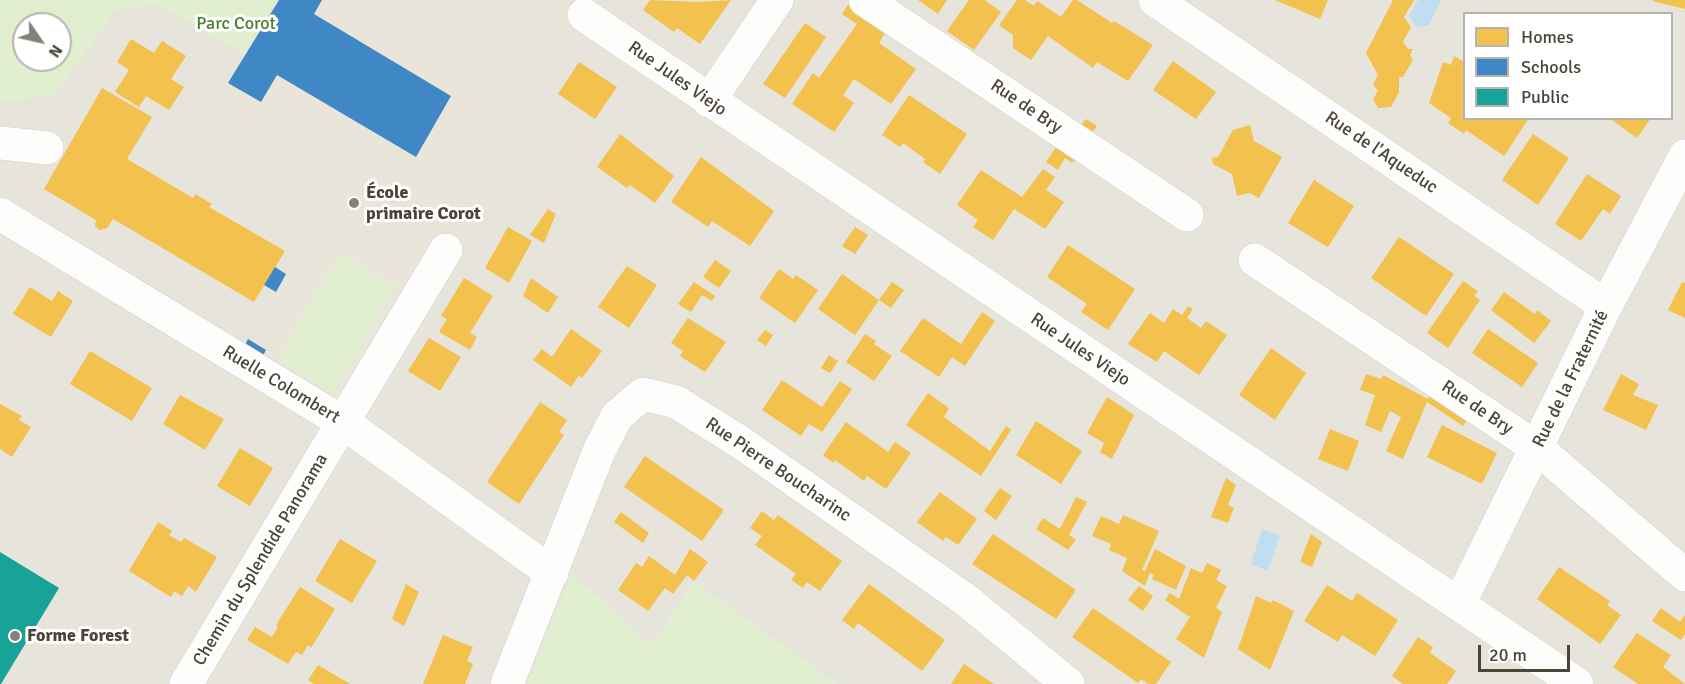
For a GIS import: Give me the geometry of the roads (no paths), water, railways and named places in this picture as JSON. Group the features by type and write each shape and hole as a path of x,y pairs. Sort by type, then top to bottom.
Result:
{"street":[{"path":"709,101 777,0"},
{"name":"Rue de Bry","path":"865,0 1187,215"},
{"name":"Rue de l'Aqueduc","path":"1155,0 1606,306"},
{"name":"Rue Jules Viejo","path":"584,15 1577,684"},
{"path":"0,143 47,148"},
{"name":"Rue de la Fraternité","path":"1459,604 1606,306 1685,156"},
{"name":"Ruelle Colombert","path":"0,214 344,423 552,573"},
{"name":"Chemin du Splendide Panorama","path":"186,684 446,250"},
{"name":"Rue de Bry","path":"1255,260 1537,448 1685,575"},
{"name":"Rue Pierre Boucharinc","path":"552,573 599,451 617,416 643,394 676,402 740,442 966,600 1068,684"},
{"path":"507,684 552,573"}],"water":[{"path":"1418,0 1441,0 1429,25 1416,27 1409,16"},
{"path":"1262,529 1280,535 1268,571 1251,564"}],"place":[{"name":"École primaire Corot","path":"354,203"},
{"name":"Forme Forest","path":"15,636"}],"park label":[{"name":"Parc Corot","path":"236,24"}]}
